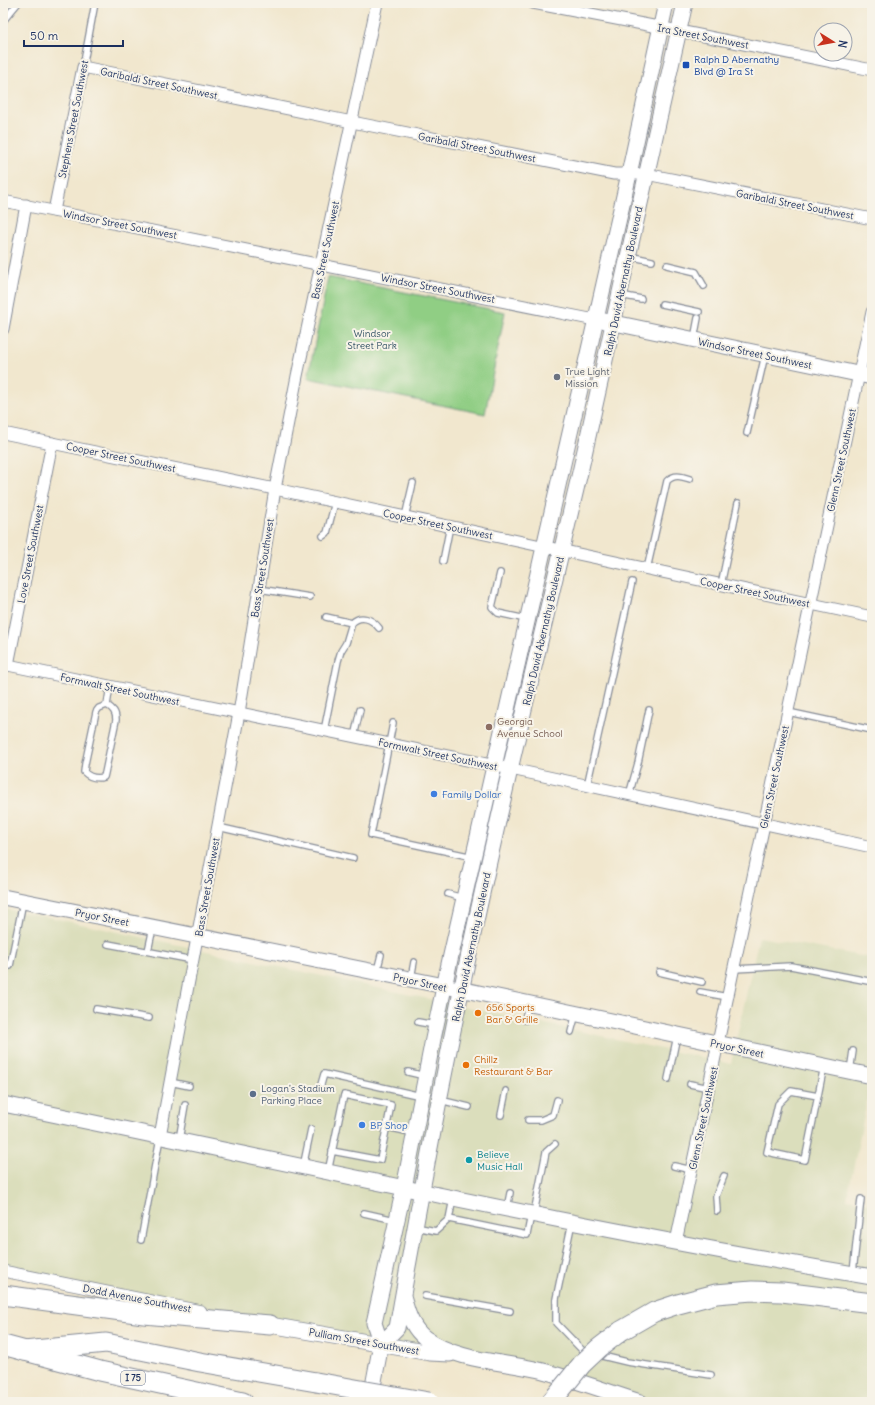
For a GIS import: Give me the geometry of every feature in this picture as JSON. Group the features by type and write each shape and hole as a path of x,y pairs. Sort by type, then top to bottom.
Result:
{"highway":[{"path":"551,1402 582,1364 599,1348 621,1331 654,1312 678,1304 716,1294 752,1291 782,1292 872,1303"},
{"path":"3,1295 144,1314 270,1325"},
{"path":"24,1351 106,1343 200,1362 429,1402"},
{"name":"I 75","path":"3,1346 100,1371 242,1402"}],"main road":[{"name":"Ralph David Abernathy Boulevard","path":"370,1402 381,1344 374,1323 404,1188 425,1076 493,766 629,174 666,3"},
{"name":"Ralph David Abernathy Boulevard","path":"381,1344 397,1328 421,1192 462,990 511,769 614,323 685,3"},
{"name":"Windsor Street Southwest","path":"595,320 865,376"},
{"name":"Pryor Street","path":"3,897 462,990 872,1076"},
{"path":"3,1104 506,1209 676,1242 872,1277"},
{"path":"383,1281 404,1290"},
{"name":"Pulliam Street Southwest","path":"404,1290 407,1312 416,1329 424,1337 439,1347 459,1354 546,1372 640,1402"},
{"name":"Pulliam Street Southwest","path":"270,1325 430,1353 459,1354"}],"street":[{"name":"Bass Street Southwest","path":"160,1136 239,713 275,489 297,376 377,3"},
{"name":"Ira Street Southwest","path":"533,3 872,70"},
{"name":"Garibaldi Street Southwest","path":"83,67 614,174 646,174 872,219"},
{"name":"Stephens Street Southwest","path":"54,211 83,67"},
{"name":"Windsor Street Southwest","path":"3,200 595,320"},
{"path":"3,329 26,205"},
{"name":"Glenn Street Southwest","path":"676,1242 811,604 865,376 872,312"},
{"name":"Cooper Street Southwest","path":"3,433 335,501 872,617"},
{"name":"Love Street Southwest","path":"6,665 52,443"},
{"name":"Formwalt Street Southwest","path":"6,665 511,769 872,847"},
{"name":"Dodd Avenue Southwest","path":"3,1271 270,1325"}],"lane":[{"path":"3,21 18,3"},
{"name":"Stephens Street Southwest","path":"83,67 95,3"},
{"path":"628,256 652,261"},
{"path":"667,265 696,272 704,286"},
{"path":"620,295 641,300"},
{"path":"662,304 699,315 694,340"},
{"path":"747,434 766,355"},
{"path":"647,569 667,481 671,477 678,476 690,479"},
{"path":"405,517 413,483"},
{"path":"323,536 327,533 335,501"},
{"path":"721,585 738,503"},
{"path":"443,561 450,526"},
{"path":"500,573 492,607 498,613 527,619"},
{"path":"587,786 632,582"},
{"path":"259,589 310,597"},
{"path":"326,617 352,623"},
{"path":"324,731 338,661 346,643 352,623 356,619 362,618 374,622 379,628"},
{"path":"107,705 110,686"},
{"path":"107,705 113,709 116,714 116,720 105,773 104,776 97,778 88,776 84,772 85,764 96,712 99,708 107,705"},
{"path":"354,737 360,710"},
{"path":"630,795 649,710"},
{"path":"788,712 872,730"},
{"path":"393,723 370,835 473,857"},
{"path":"218,827 353,858"},
{"path":"448,894 464,898"},
{"path":"10,966 23,901"},
{"path":"148,951 153,927"},
{"path":"108,944 193,960"},
{"path":"376,973 381,954"},
{"path":"410,980 414,962"},
{"path":"734,969 791,966 868,981"},
{"path":"659,972 702,982"},
{"path":"700,992 728,997"},
{"path":"525,1020 528,1004"},
{"path":"96,1010 149,1018"},
{"path":"571,1032 577,1014"},
{"path":"418,1022 436,1025"},
{"path":"668,1079 677,1035"},
{"path":"818,1096 791,1091 778,1104 768,1152 805,1160 818,1096 837,1068 853,1051"},
{"path":"408,1072 425,1076"},
{"path":"320,1088 324,1074 422,1096"},
{"path":"170,1082 189,1086"},
{"path":"690,1084 709,1088"},
{"path":"501,1115 506,1091"},
{"path":"328,1172 332,1151 344,1095 391,1105 380,1160 332,1151"},
{"path":"440,1100 469,1107"},
{"path":"528,1120 541,1120 552,1115 556,1100"},
{"path":"178,1140 185,1105"},
{"path":"387,1127 414,1133"},
{"path":"303,1167 311,1129"},
{"path":"142,1240 160,1136"},
{"path":"449,1219 527,1234 533,1214 546,1152 555,1144"},
{"path":"674,1166 692,1170"},
{"path":"717,1211 716,1196 724,1176"},
{"path":"506,1209 510,1193"},
{"path":"415,1227 436,1231 449,1219 454,1198"},
{"path":"853,1274 861,1199"},
{"path":"364,1213 396,1220"},
{"path":"572,1222 556,1298 556,1323 583,1351 627,1362 711,1375"},
{"path":"425,1296 510,1311"}],"shaded area":[{"path":"3,909 53,918 731,1064 759,937 872,958 872,1077 847,1199 872,1204 872,1402 639,1402 578,1384 101,1287 3,1273"}],"green space":[{"name":"Windsor Street Park","path":"328,277 505,312 485,414 308,378"}],"place":[{"name":"Ralph D Abernathy Blvd @ Ira St","path":"686,65"},
{"name":"True Light Mission","path":"557,377"},
{"name":"Georgia Avenue School","path":"489,727"},
{"name":"Family Dollar","path":"434,794"},
{"name":"656 Sports Bar & Grille","path":"478,1013"},
{"name":"Chillz Restaurant & Bar","path":"466,1065"},
{"name":"Logan's Stadium Parking Place","path":"253,1094"},
{"name":"BP Shop","path":"362,1125"},
{"name":"Believe Music Hall","path":"469,1160"}]}
